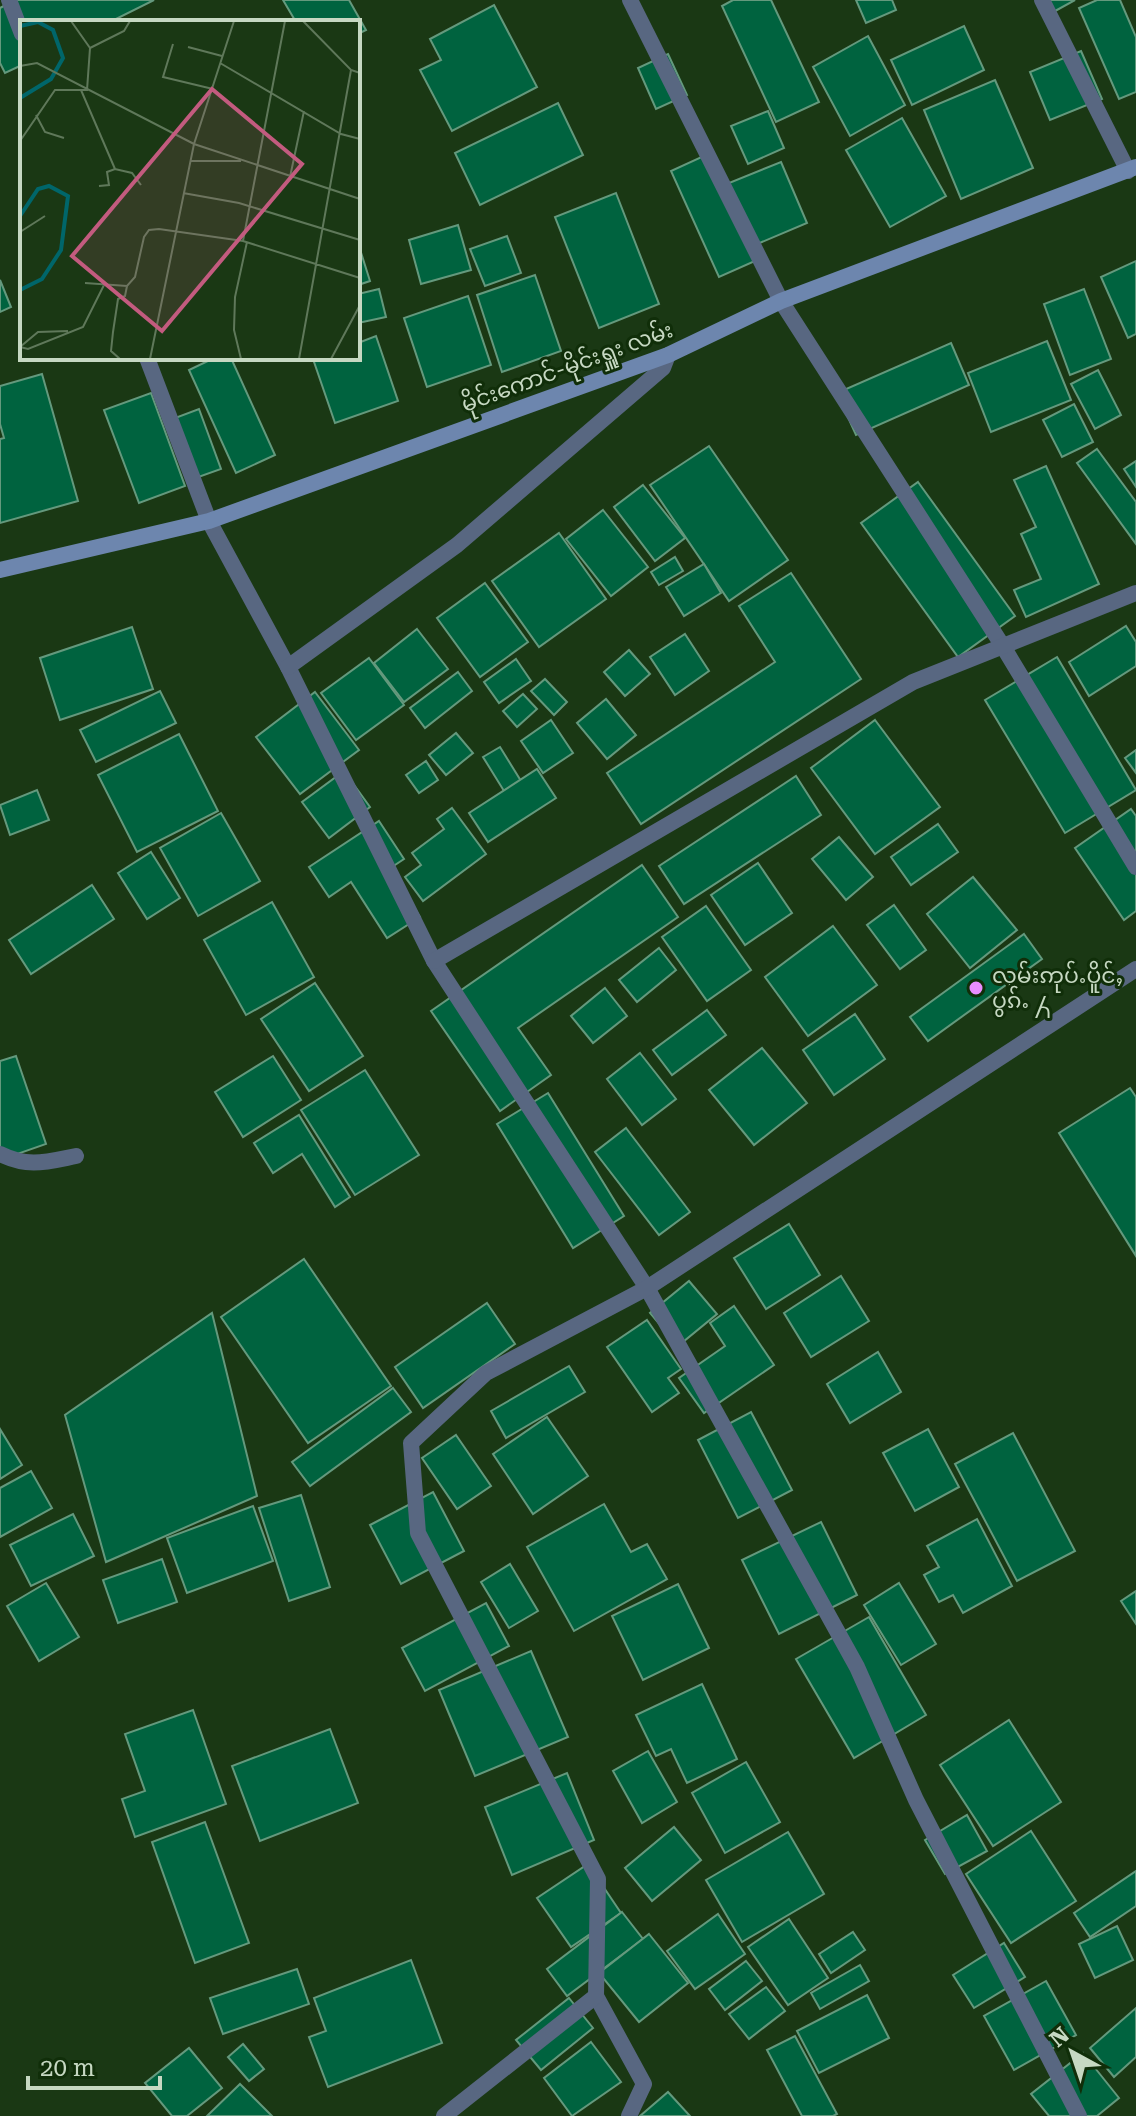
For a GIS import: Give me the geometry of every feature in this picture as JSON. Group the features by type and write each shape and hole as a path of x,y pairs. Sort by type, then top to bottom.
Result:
{"main road":[{"name":"မိုင်းကောင်-မိုင်းရှူး လမ်း","path":"0,570 209,521 668,355 781,301 1132,169"}],"street":[{"path":"9,0 20,29"},
{"path":"630,0 781,301 1004,648 1136,867"},
{"path":"1042,0 1132,169"},
{"path":"288,667 457,545 663,368 668,355"},
{"path":"148,360 209,521 288,667 434,961 647,1288 857,1667 916,1800 1079,2116"},
{"path":"434,961 913,682 1136,593"},
{"path":"629,2116 644,2084 596,1996 598,1879 418,1533 411,1443 486,1373 647,1288 1136,969"},
{"path":"0,1154 19,1164 38,1164 76,1156"},
{"path":"444,2116 596,1996"}],"building":[{"path":"15,0 154,0 114,20 20,20 20,66 5,73 0,63 0,8"},
{"path":"283,0 349,0 366,30 360,33 360,20 295,20"},
{"path":"733,0 771,0 819,102 776,122 722,6"},
{"path":"856,0 892,0 896,10 866,23"},
{"path":"1038,0 1075,0 1046,16"},
{"path":"1097,0 1120,0 1136,37 1136,92 1119,99 1079,8"},
{"path":"494,5 537,87 452,131 420,70 441,60 430,39"},
{"path":"964,26 984,70 912,105 891,60"},
{"path":"868,36 905,105 850,136 813,67"},
{"path":"1081,51 1102,99 1050,120 1030,72"},
{"path":"668,54 687,95 656,109 638,68"},
{"path":"995,80 1033,168 961,199 924,110"},
{"path":"558,103 583,155 480,205 455,153"},
{"path":"768,111 784,148 748,164 731,126"},
{"path":"902,118 946,196 890,227 846,150"},
{"path":"708,154 755,261 719,277 671,171"},
{"path":"781,162 807,223 755,245 729,183"},
{"path":"616,193 659,304 599,328 555,217"},
{"path":"458,225 471,270 421,284 409,240"},
{"path":"507,236 521,273 485,286 470,249"},
{"path":"360,249 370,281 360,284"},
{"path":"1136,261 1136,334 1128,338 1101,277"},
{"path":"535,275 561,351 502,372 477,295"},
{"path":"0,280 11,307 0,312"},
{"path":"379,289 386,317 360,323 360,294"},
{"path":"1084,289 1111,359 1070,375 1044,304"},
{"path":"468,296 491,365 427,387 404,318"},
{"path":"376,336 398,401 335,423 313,360 360,360 360,342"},
{"path":"1047,341 1071,400 991,432 968,373"},
{"path":"951,343 969,385 856,435 837,393"},
{"path":"210,360 232,360 275,455 236,473 189,370"},
{"path":"1098,370 1121,415 1095,429 1071,384"},
{"path":"42,374 78,501 0,523 0,439 4,438 0,424 0,386"},
{"path":"151,393 185,486 139,503 104,410"},
{"path":"1074,404 1093,442 1062,457 1043,420"},
{"path":"199,409 221,469 190,480 167,421"},
{"path":"709,446 788,560 729,601 650,485"},
{"path":"1097,449 1136,502 1136,544 1077,463"},
{"path":"1136,461 1136,487 1124,469"},
{"path":"1046,466 1099,584 1026,617 1014,590 1041,579 1021,534 1036,527 1014,480"},
{"path":"918,482 1015,616 958,657 861,523"},
{"path":"643,485 685,538 655,561 614,507"},
{"path":"603,510 648,567 611,596 566,539"},
{"path":"559,533 606,599 539,647 492,581"},
{"path":"675,557 683,571 659,585 651,572"},
{"path":"704,564 721,593 684,616 666,587"},
{"path":"791,573 861,679 641,824 607,773 775,662 739,606"},
{"path":"485,583 528,642 480,677 437,618"},
{"path":"1126,626 1136,642 1136,666 1089,696 1069,662"},
{"path":"132,627 153,689 60,720 40,658"},
{"path":"417,629 448,669 404,702 374,663"},
{"path":"685,634 709,671 675,695 650,657"},
{"path":"629,650 650,674 625,696 604,672"},
{"path":"1057,657 1136,790 1065,833 985,700"},
{"path":"369,658 404,705 356,740 321,693"},
{"path":"516,659 531,681 499,703 484,682"},
{"path":"458,672 472,691 425,728 410,708"},
{"path":"545,679 567,702 554,715 531,691"},
{"path":"160,691 176,723 96,762 80,730"},
{"path":"315,692 359,750 300,794 256,737"},
{"path":"523,694 537,709 517,727 503,711"},
{"path":"606,699 636,735 607,759 577,723"},
{"path":"551,720 573,753 543,773 521,741"},
{"path":"875,720 940,807 875,854 811,768"},
{"path":"456,733 473,753 446,775 429,755"},
{"path":"179,734 218,811 137,852 98,775"},
{"path":"500,747 521,781 504,791 483,757"},
{"path":"1136,750 1136,773 1125,758"},
{"path":"426,761 438,780 419,793 406,775"},
{"path":"537,769 556,798 488,842 469,813"},
{"path":"344,771 370,807 329,838 302,802"},
{"path":"796,776 821,815 684,904 659,866"},
{"path":"37,790 49,820 10,835 0,805"},
{"path":"452,808 486,854 423,901 405,877 421,865 412,853 444,829 437,819"},
{"path":"1131,809 1136,816 1136,911 1124,920 1075,848"},
{"path":"221,813 260,881 198,916 160,848"},
{"path":"379,821 404,859 389,869 420,917 387,938 351,882 329,897 309,867"},
{"path":"938,824 958,852 911,885 891,857"},
{"path":"839,837 873,877 846,900 812,859"},
{"path":"151,852 180,898 147,919 118,873"},
{"path":"758,863 792,913 745,945 711,895"},
{"path":"642,865 678,917 518,1028 551,1075 500,1111 431,1011"},
{"path":"973,877 1017,930 970,968 927,914"},
{"path":"92,885 114,919 31,974 9,940"},
{"path":"272,902 314,977 246,1015 204,940"},
{"path":"894,905 926,950 900,969 867,925"},
{"path":"706,906 751,970 707,1001 662,937"},
{"path":"833,926 877,985 808,1036 765,977"},
{"name":"လုမ်းဢုပ်ႉပိူင်ႇ ပွၵ်ႉ ႓","path":"1024,934 1042,959 928,1041 910,1017"},
{"path":"659,948 676,970 637,1002 619,980"},
{"path":"315,983 363,1056 309,1091 261,1019"},
{"path":"605,988 627,1016 593,1043 571,1016"},
{"path":"707,1010 726,1035 672,1075 653,1050"},
{"path":"855,1014 885,1059 834,1095 803,1050"},
{"path":"762,1048 807,1103 754,1145 709,1090"},
{"path":"640,1053 676,1099 642,1125 607,1079"},
{"path":"16,1056 46,1144 0,1160 0,1061"},
{"path":"273,1056 301,1100 243,1137 215,1092"},
{"path":"365,1070 419,1155 355,1195 301,1110"},
{"path":"1130,1088 1136,1097 1136,1256 1059,1133"},
{"path":"548,1093 624,1216 573,1248 497,1124"},
{"path":"299,1115 350,1197 335,1207 302,1154 273,1173 254,1143"},
{"path":"626,1128 690,1212 659,1235 595,1152"},
{"path":"789,1224 820,1275 766,1309 734,1258"},
{"path":"304,1259 391,1386 308,1443 221,1317"},
{"path":"841,1276 869,1321 811,1357 784,1313"},
{"path":"689,1281 717,1314 678,1346 650,1313"},
{"path":"487,1303 515,1344 423,1408 395,1367"},
{"path":"734,1306 774,1365 704,1413 679,1378 725,1346 710,1323"},
{"path":"212,1313 257,1496 106,1562 65,1415"},
{"path":"647,1320 681,1369 668,1378 679,1393 652,1412 607,1347"},
{"path":"878,1352 901,1392 850,1423 827,1384"},
{"path":"569,1366 585,1392 506,1438 491,1411"},
{"path":"393,1388 411,1412 310,1486 292,1462"},
{"path":"751,1412 792,1490 738,1518 698,1440"},
{"path":"547,1417 588,1476 533,1514 493,1454"},
{"path":"0,1429 22,1465 0,1479"},
{"path":"928,1429 959,1487 915,1511 883,1453"},
{"path":"1013,1433 1075,1551 1017,1581 955,1464"},
{"path":"456,1435 491,1486 457,1509 422,1458"},
{"path":"31,1471 52,1508 0,1537 0,1488"},
{"path":"433,1492 464,1551 401,1584 370,1525"},
{"path":"301,1495 330,1587 289,1601 259,1508"},
{"path":"604,1504 631,1552 647,1544 667,1579 574,1631 527,1547"},
{"path":"253,1506 273,1561 187,1593 167,1538"},
{"path":"73,1514 94,1556 31,1586 10,1545"},
{"path":"977,1519 1012,1586 963,1613 953,1595 939,1602 924,1575 939,1567 927,1546"},
{"path":"821,1522 857,1595 779,1634 742,1560"},
{"path":"162,1559 177,1602 118,1623 103,1580"},
{"path":"510,1564 538,1611 509,1628 481,1582"},
{"path":"46,1583 79,1637 39,1661 7,1606"},
{"path":"899,1583 936,1644 901,1665 864,1605"},
{"path":"678,1584 709,1648 643,1680 612,1616"},
{"path":"1136,1591 1136,1624 1121,1601"},
{"path":"486,1603 509,1646 425,1691 402,1648"},
{"path":"869,1617 926,1715 854,1758 796,1659"},
{"path":"531,1651 568,1737 475,1776 439,1690"},
{"path":"702,1684 737,1759 687,1783 671,1749 656,1756 636,1715"},
{"path":"193,1710 226,1804 135,1837 122,1799 145,1791 125,1734"},
{"path":"1009,1720 1061,1802 993,1846 940,1765"},
{"path":"330,1729 358,1803 260,1841 232,1766"},
{"path":"648,1751 677,1802 642,1823 613,1771"},
{"path":"746,1762 780,1822 725,1853 692,1793"},
{"path":"567,1773 594,1840 512,1875 485,1807"},
{"path":"967,1815 987,1851 945,1874 925,1840"},
{"path":"205,1822 249,1943 195,1963 152,1842"},
{"path":"674,1827 701,1860 652,1901 625,1868"},
{"path":"1031,1831 1076,1901 1011,1943 966,1874"},
{"path":"788,1832 824,1894 742,1942 706,1880"},
{"path":"588,1864 621,1913 571,1947 537,1898"},
{"path":"1136,1871 1136,1906 1090,1937 1074,1913"},
{"path":"622,1912 643,1939 567,1996 547,1969"},
{"path":"718,1914 745,1954 695,1989 667,1951"},
{"path":"789,1919 828,1978 788,2005 748,1947"},
{"path":"1117,1926 1133,1960 1095,1978 1079,1944"},
{"path":"853,1932 865,1950 831,1973 819,1954"},
{"path":"649,1934 688,1983 639,2022 599,1973"},
{"path":"1004,1943 1025,1977 974,2008 953,1975"},
{"path":"411,1960 442,2043 328,2087 309,2037 326,2031 314,1998"},
{"path":"746,1961 762,1981 725,2010 709,1989"},
{"path":"860,1965 869,1981 820,2009 811,1993"},
{"path":"297,1969 309,2004 223,2034 210,1998"},
{"path":"1046,1981 1076,2035 1014,2070 984,2016"},
{"path":"766,1987 785,2011 749,2039 729,2014"},
{"path":"867,1995 889,2038 819,2073 797,2031"},
{"path":"569,1998 593,2028 541,2070 516,2040"},
{"path":"1136,2008 1136,2057 1114,2077 1090,2048"},
{"path":"795,2036 837,2114 802,2116 767,2050"},
{"path":"591,2042 621,2082 572,2116 544,2078"},
{"path":"243,2044 264,2069 249,2081 228,2057"},
{"path":"189,2048 222,2088 187,2116 172,2116 145,2083"},
{"path":"1083,2053 1119,2098 1097,2116 1049,2116 1031,2094"},
{"path":"240,2084 272,2116 207,2116"},
{"path":"668,2092 690,2116 640,2116"}],"place":[{"name":"လုမ်းဢုပ်ႉပိူင်ႇ ပွၵ်ႉ ႓","path":"976,988"}]}
